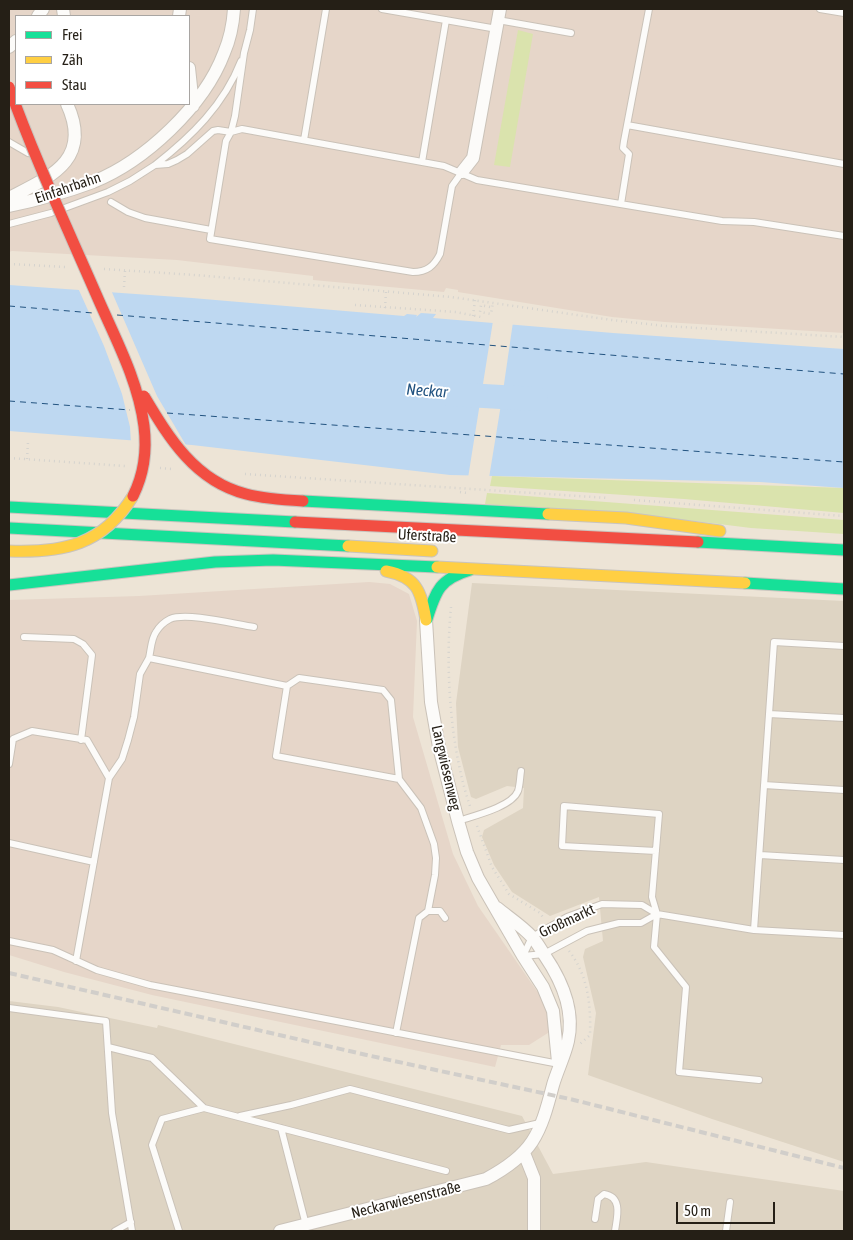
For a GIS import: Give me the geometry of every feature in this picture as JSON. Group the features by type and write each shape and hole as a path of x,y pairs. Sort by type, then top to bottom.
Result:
{"highway":[{"path":"9,87 15,102"},
{"path":"9,551 48,551 81,543 112,524 133,497 142,475 146,444 140,406 124,361 16,105"},
{"path":"124,361 173,443 187,461 206,478 226,489 247,495 282,500 626,518 728,532 747,545"},
{"name":"Uferstraße","path":"9,508 844,550"},
{"name":"Uferstraße","path":"9,528 443,552"},
{"path":"9,586 215,562 273,560 476,568 844,589"},
{"path":"354,562 380,570 400,572 408,576 422,596 426,620"},
{"path":"426,620 438,589 444,581 453,575 476,568"}],"street":[{"name":"Einfahrbahn","path":"9,206 71,190 103,177 134,160 166,135 193,106 224,54 232,25 234,9"},
{"path":"462,172 473,158 498,19"},
{"path":"190,78 193,106"},
{"name":"Einfahrbahn","path":"9,198 48,178 60,169 68,158 74,146 75,135 72,115 67,105"},
{"name":"Langwiesenweg","path":"426,620 433,711 439,747 467,852 478,878 543,987 553,1011 559,1064"},
{"name":"Langwiesenweg","path":"497,908 532,937 544,954 558,976 565,994 570,1017 568,1042 559,1064 542,1122 533,1142 524,1153"},
{"path":"524,1153 534,1178 534,1231"},
{"name":"Neckarwiesenstraße","path":"280,1231 486,1179 503,1170 524,1153"}],"lane":[{"path":"253,9 231,132 226,141 210,240 413,272 422,271 432,267 440,254 452,186 462,172"},
{"path":"304,140 326,9"},
{"path":"382,9 446,20 498,19 571,33"},
{"path":"621,204 629,154 623,148 649,9"},
{"path":"820,9 844,13"},
{"path":"422,162 446,20"},
{"path":"9,224 51,213 108,192 155,165 190,135 212,112 228,89 244,53"},
{"path":"627,125 844,164"},
{"path":"155,165 168,164 177,160 187,154 213,131 231,132 242,129 444,166 462,172 477,180 722,221 754,222 844,236"},
{"path":"9,142 29,154"},
{"path":"111,202 128,212 145,218 211,230"},
{"path":"76,961 109,778 122,759 128,740 134,717 140,674 149,658 154,634 169,620 179,617 254,627"},
{"path":"24,636 74,640 83,644 92,655 81,740"},
{"path":"754,930 774,642 844,646"},
{"path":"149,658 287,686 300,678 383,690 391,700 400,779 421,808 434,844 436,858 435,875 428,911"},
{"path":"287,686 276,756 400,779"},
{"path":"769,714 844,718"},
{"path":"9,764 13,740 32,731 87,740 109,778"},
{"path":"458,821 498,808 510,800 518,792 521,771"},
{"path":"764,785 844,790"},
{"path":"656,851 562,846 564,806 659,814 656,851 652,897 657,914 654,947 686,987 678,1072 759,1080"},
{"path":"9,843 94,862"},
{"path":"760,855 844,860"},
{"name":"Großmarkt","path":"602,904 642,905 657,914 641,923 619,923 587,931 544,954 523,956 532,937 567,917 602,904"},
{"path":"396,1033 419,918 428,911 440,911 445,918"},
{"path":"657,914 754,930 844,936"},
{"path":"9,941 54,950 97,970 150,986 559,1064"},
{"path":"9,1008 106,1021 112,1112 132,1231"},
{"path":"108,1047 152,1058 204,1108"},
{"path":"238,1116 291,1105 350,1089 509,1130 542,1122"},
{"path":"179,1231 152,1145 162,1119 204,1108 446,1171"},
{"path":"281,1128 306,1225"},
{"path":"595,1219 598,1199 604,1194 613,1196 616,1200 617,1209 615,1231"},
{"path":"726,1231 730,1202"},
{"path":"115,1231 130,1222"}],"path":[{"path":"9,264 75,268"},
{"path":"95,269 475,299 664,326 844,337"},
{"path":"124,287 125,270"},
{"path":"385,308 386,291"},
{"path":"473,316 475,299"},
{"path":"490,307 480,305 480,312 491,314 493,302"},
{"path":"355,305 456,312 481,317"},
{"path":"26,459 28,442"},
{"path":"9,458 134,466"},
{"path":"154,468 173,469"},
{"path":"241,474 615,498"},
{"path":"460,492 467,493"},
{"path":"625,499 844,516"},
{"path":"451,603 449,646 454,743 467,799"},
{"path":"478,830 492,867 509,894 540,913"}],"shaded area":[{"path":"9,9 844,9 844,333 612,317 458,292 458,290 446,288 444,292 313,280 313,276 177,260 9,252"},
{"path":"369,582 390,584 409,594 417,621 413,717 453,854 478,906 541,997 549,1012 551,1031 529,1045 501,1045 495,1067 152,995 64,972 9,955 9,600 139,596"},
{"path":"472,583 844,601 844,1162 712,1119 588,1075 596,1013 583,957 585,949 603,941 599,897 550,916 512,892 494,865 482,837 484,830 523,808 524,788 507,786 476,799 471,797 458,747 456,703"},
{"path":"9,1001 58,1007 157,1028 158,1025 522,1116 553,1174 646,1162 844,1191 844,1231 9,1231"}],"green space":[{"path":"518,30 533,34 510,167 494,165"},
{"path":"492,476 844,488 844,513 684,499 490,486"},
{"path":"487,493 844,520 844,534 751,528 695,521 485,504"}],"water":[{"path":"9,285 404,316 407,314 417,315 416,317 421,313 436,314 433,318 844,349 844,488 760,482 450,475 192,445 9,431"}],"pier":[{"path":"78,288 111,290 157,396 187,447 131,443 130,427 122,394 104,346"},
{"path":"493,321 513,322 502,398 489,478 468,478"}],"waterway":[{"name":"Neckar","path":"449,394 536,399"}],"ferry route":[{"path":"9,306 93,313"},
{"path":"117,315 844,374"},
{"path":"9,401 130,410"},
{"path":"167,413 844,462"}],"railway":[{"path":"9,973 371,1056 570,1099 844,1168"}],"traffic: fast":[{"path":"303,501 548,514"},
{"path":"9,507 295,522"},
{"path":"9,528 348,546"},
{"path":"698,542 844,550"},
{"path":"9,585 215,562 273,560 437,567"},
{"path":"427,619 433,600 441,587 452,577 470,570"},
{"path":"745,583 844,589"}],"traffic: slow":[{"path":"9,551 47,550 80,543 109,526 133,496"},
{"path":"548,514 626,518 720,531"},
{"path":"348,546 432,551"},
{"path":"437,567 745,583"},
{"path":"386,571 405,577 416,587 422,601 426,620"}],"traffic: jam":[{"path":"9,87 15,103"},
{"path":"16,105 40,165 125,358 136,391 144,426 145,444 142,471 133,496"},
{"path":"144,396 163,427 185,456 212,479 228,488 246,494 303,501"},
{"path":"295,522 698,542"}]}
